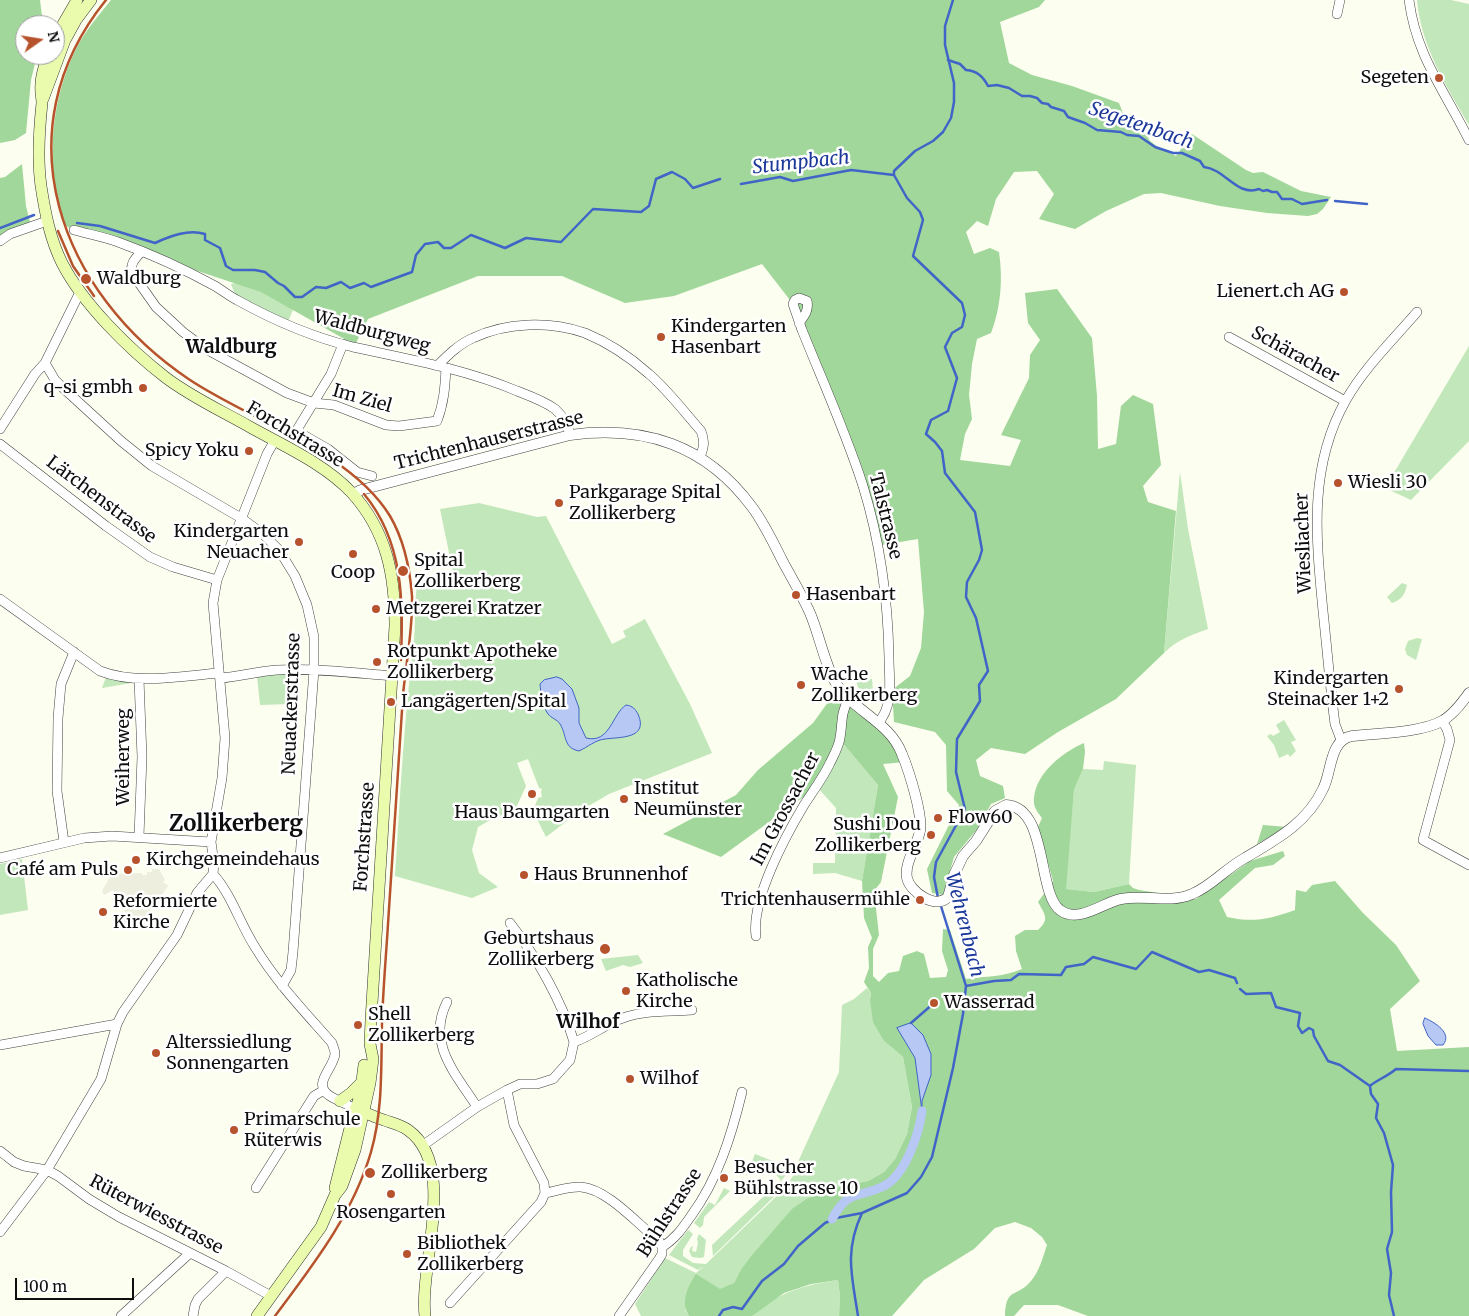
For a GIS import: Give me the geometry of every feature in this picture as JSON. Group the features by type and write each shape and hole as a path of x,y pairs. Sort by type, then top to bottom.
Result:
{"main road":[{"path":"65,21 77,0"},
{"name":"Forchstrasse","path":"42,101 65,40 76,20 91,0"},
{"name":"Forchstrasse","path":"45,65 40,84 42,101 38,154 41,185 47,221 62,262 80,292 136,353 166,378 319,467 353,494 380,534 392,570 395,606 393,676 370,1044 373,1058 360,1110 335,1185 335,1195 321,1227 257,1316"},
{"name":"Forchstrasse","path":"360,1110 366,1053 370,1044"},
{"path":"340,1101 362,1082"},
{"path":"360,1110 409,1130 422,1146 432,1168 434,1186 424,1302 425,1316"}],"street":[{"path":"1337,14 1340,0"},
{"path":"1409,0 1422,53 1469,140"},
{"path":"0,240 10,234 47,221"},
{"name":"Waldburgweg","path":"74,230 116,241 217,286 235,300 276,321 343,344 495,381 555,409 568,426 570,435"},
{"name":"Im Ziel","path":"141,252 130,267 132,273 156,307 183,332 206,349 287,393 314,403 334,406 386,425 399,426 437,421 445,393 441,367"},
{"path":"0,429 35,374 45,363 80,292"},
{"name":"Wiesliacher","path":"1341,740 1334,724 1330,688 1319,566 1316,513 1318,487 1332,430 1345,401 1374,360 1417,312"},
{"name":"Talstrasse","path":"799,323 849,445 867,500 878,547 886,598 889,670 889,704 884,716 878,723"},
{"path":"441,367 451,352 471,339 495,330 524,325 547,326 585,333 614,348 650,375 701,430 704,448 700,457"},
{"name":"Schäracher","path":"1229,336 1345,401"},
{"name":"Im Ziel","path":"343,344 331,374 298,428 300,433 328,449 357,472 372,476"},
{"name":"Neuackerstrasse","path":"45,363 54,380 121,441 152,466 241,518 263,534 279,550 302,591 313,630 314,670 293,952 291,970 282,986"},
{"name":"Trichtenhauserstrasse","path":"353,494 360,490 411,476 570,435 611,431 641,435 664,441 700,457 743,495 759,518 809,612 834,680 849,698 893,736 902,754 920,819 920,830 908,866 907,878 915,891 937,901 946,899 949,895 954,875 963,856 976,841 995,811 1006,805 1017,808 1025,815 1039,845 1054,905 1066,914 1083,913 1121,899 1177,898 1194,893 1239,861 1282,836 1303,819 1314,806 1324,786 1334,753 1341,740"},
{"path":"0,1232 47,1170 101,1079 117,1024 123,1012 178,935 197,893 212,874 214,863 211,842 222,778 225,738 213,603 217,580 267,454 275,440"},
{"name":"Lärchenstrasse","path":"0,444 106,526 150,557 173,567 217,580"},
{"path":"1,602 100,671 117,677 139,679 220,676 274,670 314,670 393,676"},
{"path":"64,842 57,791 58,718 61,684 74,652"},
{"name":"Weiherweg","path":"139,679 142,757 139,836"},
{"path":"1341,740 1352,736 1424,728 1442,721 1452,714 1469,693"},
{"name":"Im Grossacher","path":"756,936 754,928 768,876 796,819 829,765 840,740 842,710 849,698"},
{"path":"1442,721 1448,729 1450,740 1423,840 1469,865"},
{"path":"0,858 84,838 139,836 211,842"},
{"path":"212,874 221,883 254,945 282,986 332,1043 335,1054 332,1064 324,1076 324,1090 331,1097 360,1110"},
{"path":"422,1146 477,1107 507,1090 520,1084 537,1084 553,1079 570,1060 574,1042 548,981 535,957 510,923"},
{"path":"448,1002 442,1013 440,1026 439,1034 442,1049 448,1062 477,1107"},
{"path":"574,1042 587,1038 610,1023 623,1018 692,1010"},
{"path":"0,1045 117,1024"},
{"path":"256,1188 314,1096 324,1090"},
{"path":"450,1303 541,1202 546,1192 544,1183 514,1125 507,1090"},
{"name":"Bühlstrasse","path":"619,1316 659,1259 662,1254 662,1247 675,1238 697,1208 728,1143 742,1092"},
{"name":"Rüterwiesstrasse","path":"0,1151 14,1162 24,1166 47,1170 119,1217 271,1296"},
{"path":"546,1192 580,1187 598,1192 610,1199 653,1236 662,1247"},
{"path":"120,1316 190,1253"},
{"path":"193,1316 198,1299 226,1271"}],"green space":[{"path":"0,0 40,0 42,15 15,15 15,65 35,65 31,80 26,133 15,140 0,143"},
{"path":"111,0 1045,0 1039,7 1000,22 1009,63 1032,75 1072,86 1119,103 1124,116 1146,130 1149,140 1159,148 1176,156 1192,134 1246,170 1253,173 1263,172 1301,191 1331,197 1317,214 1308,216 1267,213 1220,206 1161,193 1144,194 1106,211 1075,229 1039,219 1054,194 1037,171 1014,172 996,199 988,226 977,221 966,232 974,254 990,248 999,252 1001,283 997,313 991,333 977,339 969,395 972,419 965,434 960,460 1010,466 1021,440 1001,435 1029,378 1030,355 1040,340 1028,323 1025,293 1057,289 1092,338 1097,396 1098,449 1116,444 1121,406 1133,395 1153,404 1161,465 1143,486 1148,502 1176,511 1164,653 1116,699 1058,732 1025,754 991,748 976,760 980,776 1003,786 1005,798 991,804 978,828 954,857 943,895 932,893 927,869 959,805 947,791 946,745 935,732 894,722 892,690 910,676 921,648 924,612 918,539 882,545 863,486 793,304 762,264 674,296 625,303 562,276 478,276 368,319 355,345 261,292 66,226 55,182 53,135 56,112 61,89 77,47"},
{"path":"1417,0 1451,0 1469,4 1469,125 1443,80 1429,49 1419,17"},
{"path":"22,164 26,206 31,226 0,241 0,178 5,177"},
{"path":"256,278 296,302 288,322 236,297 231,284"},
{"path":"1469,346 1469,441 1411,500 1385,488"},
{"path":"1180,472 1188,529 1208,629 1179,641 1164,653"},
{"path":"479,503 537,517 546,516 612,644 626,637 623,631 645,619 690,704 712,753 609,794 580,811 546,837 533,811 538,798 542,797 542,789 539,788 528,759 517,763 526,786 515,810 478,827 472,850 479,873 498,887 472,898 395,876 418,579 453,572 440,509"},
{"path":"1402,583 1407,585 1404,594 1400,599 1392,603 1387,597"},
{"path":"1417,638 1422,639 1416,660 1407,655 1405,649 1408,641"},
{"path":"288,674 289,704 260,705 257,676"},
{"path":"106,677 131,682 131,683 102,688"},
{"path":"855,678 872,679 873,691 880,701 866,698 858,688"},
{"path":"839,687 888,731 905,762 883,764 898,797 881,882 874,891 879,935 873,949 873,976 879,982 888,973 899,971 903,956 917,951 924,954 930,978 946,977 948,970 942,951 943,929 950,930 966,979 1002,975 1022,969 1016,951 1015,936 1025,930 1038,930 1042,926 1045,917 1038,902 1053,881 1038,827 1042,818 1034,804 1035,794 1043,775 1050,767 1066,753 1084,743 1083,769 1074,790 1066,889 1094,892 1129,884 1139,890 1196,899 1250,861 1283,851 1285,856 1273,865 1255,868 1219,900 1227,917 1254,920 1270,918 1295,910 1296,890 1306,892 1312,885 1335,881 1363,913 1396,945 1420,981 1390,1009 1397,1051 1469,1047 1469,1316 1088,1316 1058,1305 1024,1305 1014,1316 1005,1316 1007,1300 1026,1286 1034,1277 1047,1245 1042,1237 1031,1228 1015,1222 995,1228 974,1249 924,1280 892,1316 839,1316 840,1296 838,1280 811,1284 784,1293 752,1316 689,1316 685,1305 686,1294 696,1274 720,1289 734,1283 740,1271 753,1254 792,1209 808,1198 837,1187 868,1181 884,1172 895,1159 907,1134 912,1107 903,1057 884,1041 873,1022 871,993 864,982 869,968 868,947 872,938 864,918 862,881 878,785 840,740 817,787 721,857 663,834 736,795 758,770 813,723"},
{"path":"1284,720 1296,740 1291,742 1296,751 1290,757 1288,754 1279,758 1274,745 1267,736 1271,734 1273,736 1280,732 1276,725"},
{"path":"840,740 878,785 862,881 835,873 813,874 813,863 835,864 836,808 817,787"},
{"path":"1104,761 1136,765 1129,884 1094,892 1065,889 1074,790 1083,769 1103,770"},
{"path":"1263,825 1287,827 1257,844"},
{"path":"22,859 28,910 0,915 0,864"},
{"path":"638,955 643,963 630,967 623,965 606,971 601,959"},
{"path":"867,988 871,993 870,1000 884,1041 903,1057 912,1107 907,1134 895,1159 884,1172 868,1181 837,1187 808,1198 740,1271 734,1283 685,1310 689,1316 641,1316 635,1304 665,1258 696,1273 704,1266 698,1270 669,1255 688,1230 693,1234 683,1250 683,1256 693,1263 706,1264 786,1187 793,1176 839,1072 842,1005 854,999"},
{"path":"755,1154 788,1167 789,1171 781,1181 785,1186 713,1256 712,1245 781,1180 765,1163 760,1168 757,1165 746,1176"},
{"path":"724,1188 730,1191 704,1217 703,1225 700,1228 694,1223 709,1202 715,1205"},
{"path":"699,1234 706,1240 704,1257 692,1257 689,1251 693,1246 692,1251 696,1252"},
{"path":"838,1280 840,1296 839,1316 752,1316 781,1295 814,1284"}],"shaded area":[{"path":"152,869 159,869 165,880 163,882 168,886 156,904 154,903 145,923 121,924 118,920 127,915 113,890 104,895 102,891 113,871 120,871 121,874 142,873 142,875 147,875 147,872 152,872"}],"water":[{"path":"557,677 562,679 572,689 579,708 579,723 586,738 594,739 606,733 621,709 626,705 634,708 638,714 640,728 631,735 601,740 579,751 570,747 562,728 548,714 542,699 540,684 544,680"},
{"path":"1425,1018 1433,1022 1444,1032 1446,1036 1443,1045 1436,1045 1428,1036 1423,1024"},
{"path":"911,1023 923,1035 931,1054 931,1075 922,1101 922,1111 915,1058 897,1028"}],"waterway":[{"name":"Wehrenbach","path":"938,898 934,877 936,862 965,809 956,772 957,739 980,701 979,685 988,671 976,618 966,597 967,582 979,560 982,550 975,512 945,473 942,451 926,434 931,420 948,411 957,378 945,347 952,333 962,327 965,315 962,303 913,256 923,220 920,212 907,198 894,175 894,171 915,151 933,141 943,132 951,118 954,102 954,83 945,45 945,26 953,0"},
{"name":"Segetenbach","path":"948,60 960,64 966,70 979,75 988,86 997,85 1009,88 1022,96 1037,98 1042,103 1064,111 1068,117 1097,130 1139,136 1155,147 1173,153 1182,153 1200,161 1204,167 1218,172 1244,189 1277,192 1282,199 1292,199 1302,204 1327,200"},
{"name":"Stumpbach","path":"741,184 780,177 793,181 851,170 894,175"},
{"name":"Stumpbach","path":"77,223 100,226 155,243 186,233 205,234 205,240 220,248 226,266 233,270 265,272 295,297 302,297 316,287 326,288 341,282 350,288 364,283 371,287 412,272 416,255 425,244 438,242 444,248 451,248 471,235 505,248 526,238 561,242 593,209 641,212 649,206 656,179 672,172 685,179 693,188 720,179"},
{"name":"Segetenbach","path":"1335,201 1367,204"},
{"name":"Stumpbach","path":"0,228 34,215"},
{"name":"Wehrenbach","path":"719,1316 723,1310 733,1307 742,1309 762,1281 784,1264 798,1246 825,1223 836,1218 862,1213 907,1193 921,1177 932,1157 953,1068 966,986 940,903"},
{"path":"966,986 1011,980 1019,974 1061,975 1066,967 1084,964 1093,957 1136,969 1152,952 1199,972 1209,970 1235,978 1237,983"},
{"path":"1240,989 1246,994 1271,993 1276,1007 1300,1013 1298,1026 1302,1033 1309,1028 1313,1030 1314,1036 1328,1061 1340,1065 1370,1086 1371,1094 1378,1104 1376,1118 1384,1133 1393,1165 1391,1192 1392,1232 1387,1249 1391,1273 1389,1295 1394,1316"},
{"path":"953,998 966,998"},
{"path":"911,1023 934,1003"},
{"path":"1371,1085 1396,1069 1469,1071"},
{"path":"832,1219 848,1199 882,1187 898,1174 910,1154 918,1131 922,1111"},
{"path":"858,1316 852,1276 851,1252 856,1227 862,1213"}],"railway":[{"path":"106,0 74,50 56,102 51,155 59,206 78,256 107,302 144,344 190,380 325,455 351,473 372,493 395,525 406,555 411,586 411,621 403,695 383,998 381,1088 378,1120 371,1152 363,1175 343,1218 275,1316"},
{"path":"58,231 73,266 94,296"},
{"path":"364,494 377,512 394,552 401,594 401,660"}],"place":[{"name":"Segeten","path":"1439,78"},
{"name":"Waldburg","path":"86,279"},
{"name":"Lienert.ch AG","path":"1344,292"},
{"name":"Kindergarten Hasenbart","path":"661,337"},
{"name":"q-si gmbh","path":"143,388"},
{"name":"Spicy Yoku","path":"249,451"},
{"name":"Wiesli 30","path":"1338,483"},
{"name":"Parkgarage Spital Zollikerberg","path":"559,503"},
{"name":"Kindergarten Neuacher","path":"299,542"},
{"name":"Coop","path":"353,554"},
{"name":"Spital Zollikerberg","path":"403,571"},
{"name":"Hasenbart","path":"796,595"},
{"name":"Metzgerei Kratzer","path":"376,609"},
{"name":"Rotpunkt Apotheke Zollikerberg","path":"377,662"},
{"name":"Wache Zollikerberg","path":"801,685"},
{"name":"Kindergarten Steinacker 1+2","path":"1399,689"},
{"name":"Langägerten/Spital","path":"391,702"},
{"name":"Haus Baumgarten","path":"532,794"},
{"name":"Institut Neumünster","path":"624,799"},
{"name":"Flow60","path":"938,818"},
{"name":"Sushi Dou Zollikerberg","path":"931,835"},
{"name":"Kirchgemeindehaus","path":"136,860"},
{"name":"Café am Puls","path":"128,870"},
{"name":"Haus Brunnenhof","path":"524,875"},
{"name":"Trichtenhausermühle","path":"920,900"},
{"name":"Reformierte Kirche","path":"103,912"},
{"name":"Geburtshaus Zollikerberg","path":"605,949"},
{"name":"Katholische Kirche","path":"626,991"},
{"name":"Wasserrad","path":"934,1003"},
{"name":"Shell Zollikerberg","path":"358,1025"},
{"name":"Alterssiedlung Sonnengarten","path":"156,1053"},
{"name":"Wilhof","path":"630,1079"},
{"name":"Primarschule Rüterwis","path":"234,1130"},
{"name":"Zollikerberg","path":"370,1173"},
{"name":"Besucher Bühlstrasse 10","path":"724,1178"},
{"name":"Rosengarten","path":"391,1194"},
{"name":"Bibliothek Zollikerberg","path":"407,1254"}],"district":[{"name":"Waldburg","path":"231,348"},
{"name":"Zollikerberg","path":"236,825"},
{"name":"Wilhof","path":"588,1023"}]}
